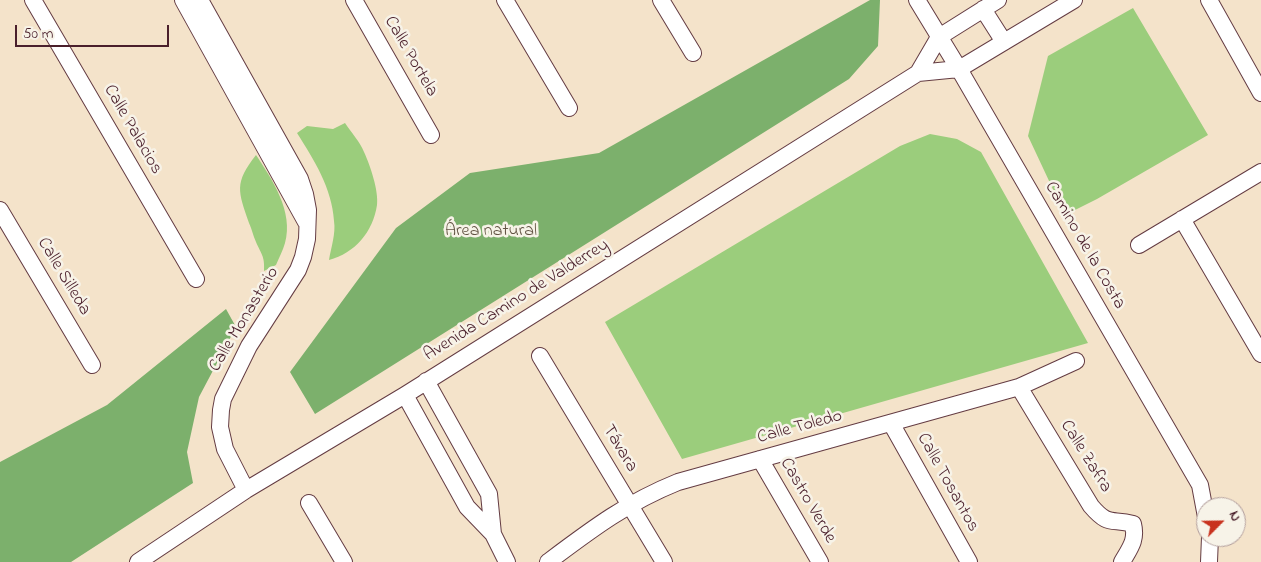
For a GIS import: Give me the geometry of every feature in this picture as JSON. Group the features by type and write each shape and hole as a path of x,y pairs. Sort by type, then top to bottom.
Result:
{"street":[{"name":"Calle Palacios","path":"33,0 196,279"},
{"path":"184,0 308,226"},
{"name":"Calle Monasterio","path":"200,0 300,179 308,210 308,226 303,257 298,270 249,346 223,398 220,427 225,448 246,490"},
{"name":"Calle Portela","path":"354,0 431,134"},
{"path":"505,0 569,108"},
{"path":"661,0 693,53"},
{"name":"Camino de la Costa","path":"917,0 959,69 1200,485 1202,497"},
{"name":"Avenida Camino de Valderrey","path":"918,73 939,37 998,0"},
{"name":"Avenida Camino de Valderrey","path":"138,562 246,490 405,395 918,73 959,69 1074,0"},
{"path":"1209,0 1261,93"},
{"path":"983,9 1004,42"},
{"path":"1139,245 1261,172"},
{"name":"Calle Silleda","path":"0,210 92,365"},
{"path":"1182,219 1261,354"},
{"name":"Távara","path":"540,356 664,562"},
{"name":"Calle Toledo","path":"548,562 629,504 678,482 1019,388 1076,361"},
{"path":"426,381 489,494 493,534"},
{"name":"Calle Zafra","path":"1019,388 1100,516 1112,522 1133,524 1135,534 1133,544 1122,562"},
{"path":"405,395 468,507 493,534 507,562"},
{"name":"Calle Tosantos","path":"891,423 969,562"},
{"name":"Castro Verde","path":"760,459 820,562"},
{"path":"309,503 344,562"},
{"path":"1209,562 1210,547"}],"green space":[{"name":"Área natural","path":"870,0 880,0 878,46 849,79 315,414 290,372 396,228 470,173 599,153"},
{"path":"1133,8 1208,135 1097,199 1065,215 1028,136 1048,56"},
{"path":"345,123 366,157 375,186 377,205 375,215 367,232 355,247 329,260 334,235 333,209 330,197 316,164 297,133 307,126 333,129"},
{"path":"930,134 957,139 981,152 1088,343 682,459 605,322 900,146"},
{"path":"256,155 275,185 287,220 285,243 281,254 276,265 264,271 263,258 245,212 240,188 244,173"},
{"path":"226,309 236,327 199,397 187,452 193,483 71,562 0,562 0,462 107,405"}]}
